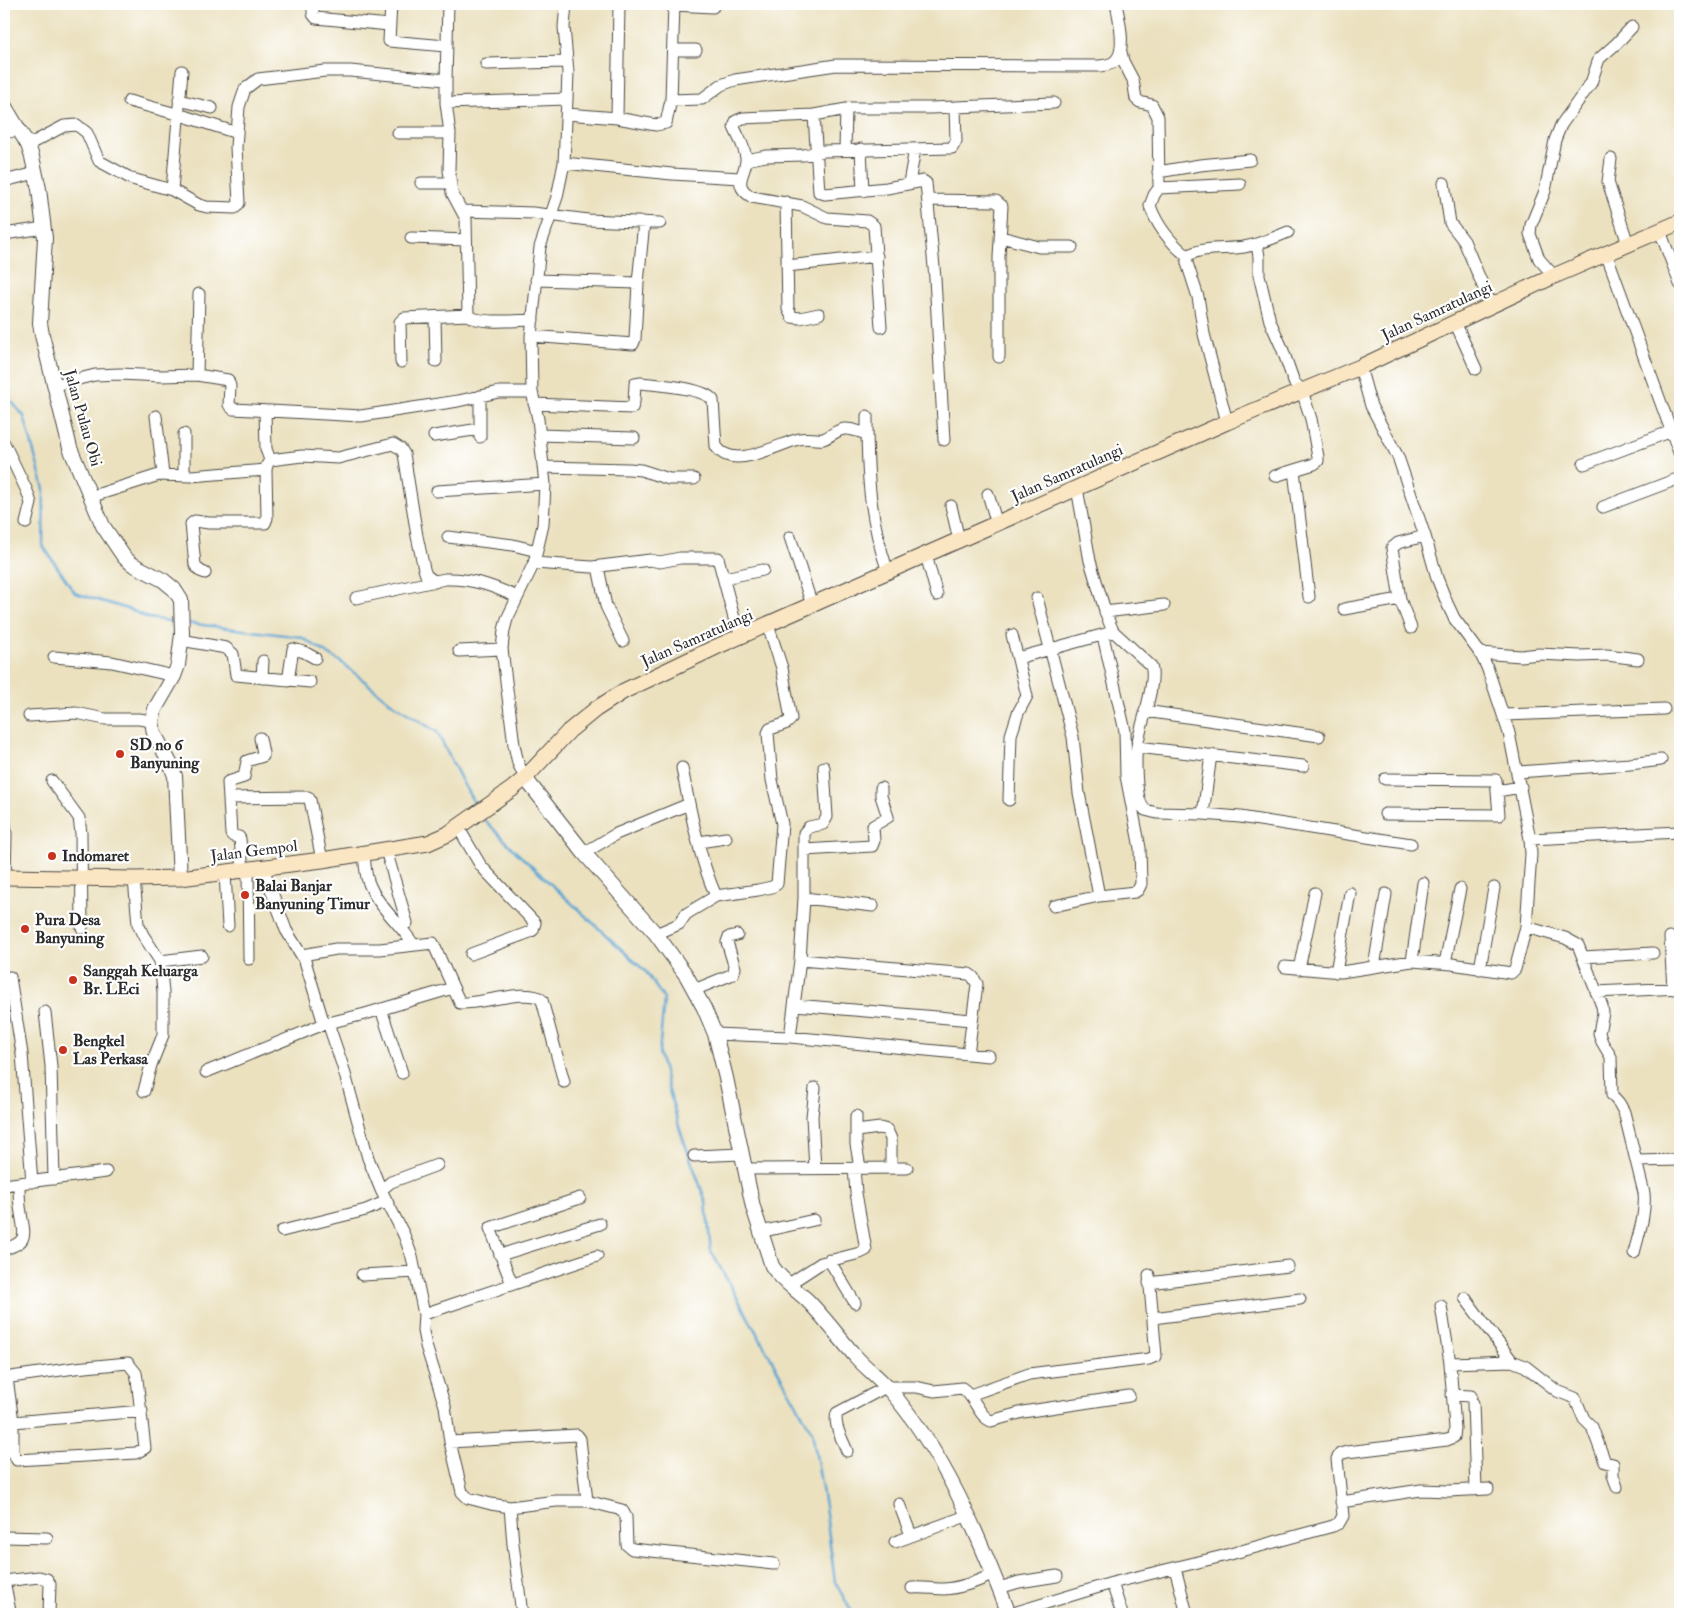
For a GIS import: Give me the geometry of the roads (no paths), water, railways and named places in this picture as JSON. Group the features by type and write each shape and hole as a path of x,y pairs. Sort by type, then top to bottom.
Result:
{"main road":[{"name":"Jalan Samratulangi","path":"495,801 525,778 569,731 596,709 624,691 677,664 1227,422 1360,366 1554,276 1680,222"},
{"name":"Jalan Gempol","path":"4,877 82,879 180,878 364,854 428,843 458,827 495,801"}],"street":[{"path":"313,4 313,14 316,18 389,25"},
{"path":"391,4 388,40 390,42 446,46"},
{"path":"448,4 446,103 450,133 449,170 452,193 466,219 468,315"},
{"path":"566,4 564,27 567,114 564,163 560,188 540,247 531,336 532,392 538,419 545,484 543,525 534,563 517,596 504,630 502,650 514,745 518,763 525,778 584,853 656,934 694,990 715,1034 760,1232 776,1274 807,1300 856,1357 886,1387 917,1427 946,1470 969,1515 1009,1614 1112,1583 1333,1526 1341,1520 1337,1459 1340,1454 1452,1439 1455,1434 1450,1363 1440,1306"},
{"path":"617,118 619,4"},
{"path":"567,114 617,118 661,125 666,123 671,100 674,4 712,7"},
{"path":"1116,4 1120,20 1121,52 1123,61 1133,80 1136,99 1152,105 1158,117 1159,188 1150,206 1173,243 1187,256 1187,263 1198,296 1204,334 1227,422"},
{"path":"1554,276 1539,260 1530,234 1531,225 1545,192 1555,140 1564,120 1591,83 1599,59 1632,27"},
{"path":"673,50 696,50"},
{"path":"671,100 702,99 727,82 816,67 856,64 1100,66 1111,64 1117,60 1121,52"},
{"path":"486,64 566,62"},
{"path":"172,190 182,71"},
{"path":"28,145 64,126 77,125 87,133 97,158 102,163 132,179 172,190 199,205 230,209 238,206 239,203 237,133 239,107 242,95 248,85 264,78 325,71 446,80"},
{"path":"446,103 567,99"},
{"path":"179,100 212,108"},
{"path":"129,101 237,133"},
{"path":"881,327 874,226 871,223 860,220 827,218 809,208 786,202 752,197 747,194 741,186 740,178 746,160 734,124 738,119 793,115 814,116 846,109 1054,103"},
{"name":"Jalan Pulau Obi","path":"4,104 28,145 36,173 44,228 44,270 40,323 70,448 103,526 124,557 132,564 174,588 181,600 181,637 178,665 174,676 155,709 152,721"},
{"path":"746,160 766,156 804,155 817,151 914,149 954,146 956,141 955,107"},
{"path":"846,109 846,150"},
{"path":"814,116 817,151 817,187 819,192"},
{"path":"4,133 20,130"},
{"path":"398,133 450,133"},
{"path":"861,149 863,191"},
{"path":"909,183 914,149"},
{"path":"1611,159 1608,182 1628,244"},
{"path":"1158,172 1200,165 1250,160"},
{"path":"564,163 672,174 740,178"},
{"path":"4,181 36,173"},
{"path":"819,192 824,194 863,191 909,183 925,182 927,185 936,278 944,440"},
{"path":"421,183 451,183"},
{"path":"1444,183 1450,223 1464,241 1491,305"},
{"path":"1159,188 1240,184"},
{"path":"809,208 819,192"},
{"path":"929,200 998,202 1002,206 999,257 999,357"},
{"path":"786,202 789,313 792,317 796,318 818,314"},
{"path":"463,211 533,213 588,220 660,223"},
{"path":"531,336 633,344 636,339 638,283 644,222"},
{"path":"4,234 44,228"},
{"path":"1660,231 1680,284"},
{"path":"1187,256 1196,251 1257,244 1288,232"},
{"path":"1001,237 1039,247 1072,247"},
{"path":"411,238 466,240"},
{"path":"1257,244 1259,275 1270,321 1294,382 1302,391 1311,419 1318,461 1314,464 1275,476"},
{"path":"1606,254 1680,455"},
{"path":"787,266 877,256"},
{"path":"536,280 638,283"},
{"path":"197,375 199,294"},
{"path":"401,362 401,320 468,315 474,319 484,321 533,320"},
{"path":"435,317 436,361"},
{"path":"1455,322 1476,369"},
{"path":"1284,967 1336,972 1412,961 1445,963 1514,972 1526,927 1530,839 1509,733 1480,653 1454,618 1446,603 1431,559 1426,536 1398,457 1372,406 1360,366"},
{"path":"55,384 107,374 197,375 228,380 230,386 229,405 233,409 361,416 499,392 532,392"},
{"path":"534,404 632,408 635,384 641,383 699,392 710,396 713,400 716,446 719,451 739,457 749,456 801,439 826,438 840,430 852,430 867,434"},
{"path":"434,436 480,433 480,396"},
{"path":"205,573 200,571 195,565 191,524 195,521 209,523 264,522 267,518 266,411"},
{"path":"156,416 163,474"},
{"path":"867,416 870,501 878,544 888,572"},
{"path":"1584,464 1672,431"},
{"path":"184,434 184,475"},
{"path":"540,435 634,438"},
{"path":"4,443 31,503 26,523"},
{"path":"90,497 163,474 184,475 268,465 302,456 338,458 392,444 401,449 404,454 424,569 426,575 435,582"},
{"path":"543,467 629,469 641,470 669,479 694,479"},
{"path":"1294,470 1309,598"},
{"path":"1603,507 1680,478"},
{"path":"437,491 545,484"},
{"path":"1054,906 1099,896 1135,892 1141,884 1140,848 1126,776 1125,731 1105,612 1090,561 1076,488"},
{"path":"988,494 997,524"},
{"path":"951,506 959,540"},
{"path":"1411,628 1400,598 1392,548 1398,543 1426,536"},
{"path":"448,537 513,545 537,551"},
{"path":"790,537 812,605"},
{"path":"926,555 937,595"},
{"path":"534,563 598,567 650,560 656,562 680,558 717,558 719,559 734,618 742,636"},
{"path":"598,567 606,606 623,641"},
{"path":"724,578 763,570"},
{"path":"356,598 445,579 468,579 483,582 517,596"},
{"path":"1037,598 1072,737 1079,793 1099,896"},
{"path":"1344,609 1400,598"},
{"path":"1105,612 1164,605"},
{"path":"656,934 679,924 686,914 706,900 716,896 772,888 778,881 782,824 772,780 768,731 770,728 787,723 791,719 782,668 768,625"},
{"path":"1018,658 1108,634"},
{"path":"1108,634 1151,666 1153,671 1135,763 1139,797 1146,810 1157,813 1203,814 1284,823 1411,844"},
{"path":"1009,800 1011,735 1018,713 1027,696 1012,635"},
{"path":"181,637 226,648 233,654 236,675 310,682"},
{"path":"288,681 293,649 315,658"},
{"path":"459,651 502,650"},
{"path":"1480,653 1521,656 1539,654 1580,656 1607,654 1638,659"},
{"path":"54,657 112,662 174,676"},
{"path":"262,678 263,661"},
{"path":"1503,715 1664,709"},
{"path":"1145,711 1320,736"},
{"path":"29,716 76,713 105,719 152,721 154,733 175,776 180,878"},
{"path":"260,738 264,753 262,756 247,761 244,777 229,781 231,834 239,837 251,869 302,955 343,1067 368,1158 381,1190 404,1235 412,1257 424,1314 423,1331 426,1346 445,1406 450,1442 460,1488 464,1496 491,1504 510,1507 556,1501 587,1501 622,1510 626,1517 627,1546 632,1549 774,1564"},
{"path":"1137,747 1303,766"},
{"path":"1203,814 1212,755"},
{"path":"1518,772 1661,760"},
{"path":"790,1037 800,960 804,898 804,833 806,830 823,824 827,817 824,767"},
{"path":"682,768 708,878 716,896"},
{"path":"1385,779 1496,780 1499,815 1385,814"},
{"path":"52,781 79,818 82,928"},
{"path":"1497,791 1521,787"},
{"path":"804,850 872,846 874,841 873,826 888,817 881,796 881,788"},
{"path":"230,798 308,797 322,860"},
{"path":"584,853 616,834 689,804"},
{"path":"4,815 6,834 4,877"},
{"path":"458,827 481,866 535,923 533,930 530,932 471,954"},
{"path":"1530,839 1680,832"},
{"path":"699,842 726,838"},
{"path":"386,850 407,923"},
{"path":"364,854 367,878 374,892 381,904 413,944"},
{"path":"249,959 251,869"},
{"path":"225,873 228,926"},
{"path":"134,879 138,924 150,948 160,961 164,1029 162,1042 151,1065 144,1091"},
{"path":"1412,961 1423,883"},
{"path":"1480,969 1494,888"},
{"path":"1445,963 1460,889"},
{"path":"1299,969 1314,893"},
{"path":"1336,972 1350,893"},
{"path":"1374,966 1386,894"},
{"path":"804,898 873,906"},
{"path":"1526,927 1571,940 1578,945 1603,1013 1600,1038 1611,1057 1612,1095 1624,1112 1645,1204 1634,1253"},
{"path":"694,990 733,974 735,968 727,942 729,938 737,935"},
{"path":"1596,992 1677,989 1670,937"},
{"path":"302,955 336,949 380,949 433,943 458,1001 462,1004 506,997 530,996 542,1000 564,1082"},
{"path":"1583,957 1653,953"},
{"path":"160,961 202,956"},
{"path":"800,960 969,974 977,984 968,1054"},
{"path":"10,977 22,1054 32,1182"},
{"path":"206,1072 326,1023 453,988"},
{"path":"795,1004 972,1020"},
{"path":"381,1009 402,1073"},
{"path":"45,1012 52,1066 54,1179"},
{"path":"715,1034 790,1037 989,1056"},
{"path":"815,1088 812,1117 815,1168"},
{"path":"789,1284 829,1260 866,1250 856,1193 856,1116"},
{"path":"856,1131 880,1128 887,1130 891,1139 891,1168"},
{"path":"694,1156 741,1154"},
{"path":"1636,1161 1680,1160"},
{"path":"381,1190 391,1182 437,1165"},
{"path":"745,1169 907,1168"},
{"path":"4,1185 106,1172"},
{"path":"4,1249 21,1242 25,1234 19,1184"},
{"path":"512,1284 490,1228 580,1198"},
{"path":"282,1231 366,1210 387,1202"},
{"path":"760,1232 814,1220"},
{"path":"500,1255 600,1224"},
{"path":"424,1314 597,1256"},
{"path":"829,1260 855,1303"},
{"path":"970,1395 1029,1374 1149,1359 1156,1356 1149,1279 1288,1266"},
{"path":"362,1275 416,1272"},
{"path":"1465,1298 1512,1361"},
{"path":"1153,1318 1300,1299"},
{"path":"1450,1363 1512,1361 1524,1366 1557,1391 1575,1398 1584,1419 1592,1427 1605,1462 1613,1464 1616,1487"},
{"path":"128,1363 136,1373 145,1448 136,1453 20,1460 14,1455 13,1422 5,1378 128,1363"},
{"path":"847,1451 837,1426 837,1413 886,1387 916,1387 934,1392 962,1388 970,1395 985,1418 991,1421 1023,1412 1129,1396"},
{"path":"1341,1502 1421,1490 1482,1489 1472,1399 1452,1395"},
{"path":"13,1422 142,1411"},
{"path":"450,1442 577,1435 580,1439 587,1501"},
{"path":"899,1504 911,1535"},
{"path":"510,1507 512,1544 522,1614"},
{"path":"895,1542 969,1515"},
{"path":"4,1537 47,1538"},
{"path":"1175,1568 1187,1614"},
{"path":"912,1588 955,1587 979,1581 994,1574"},
{"path":"999,1588 1019,1582 1057,1576"},
{"path":"4,1581 39,1577 47,1579 50,1584 48,1614"},
{"path":"1112,1583 1122,1614"},
{"path":"4,1588 9,1614"}],"waterway":[{"path":"4,393 24,416 44,489 43,546 75,593 131,610 148,618 177,622"},
{"path":"187,623 301,637 341,662 390,702 437,732 477,808"},
{"path":"482,817 514,850 646,972 664,999 659,1054 680,1130 706,1202 711,1251 812,1432 825,1506 835,1582 853,1614"}],"place":[{"name":"SD no 6 Banyuning","path":"120,754"},
{"name":"Indomaret","path":"52,856"},
{"name":"Balai Banjar Banyuning Timur","path":"245,895"},
{"name":"Pura Desa Banyuning","path":"25,929"},
{"name":"Sanggah Keluarga Br. LEci","path":"73,980"},
{"name":"Bengkel Las Perkasa","path":"63,1050"}]}
